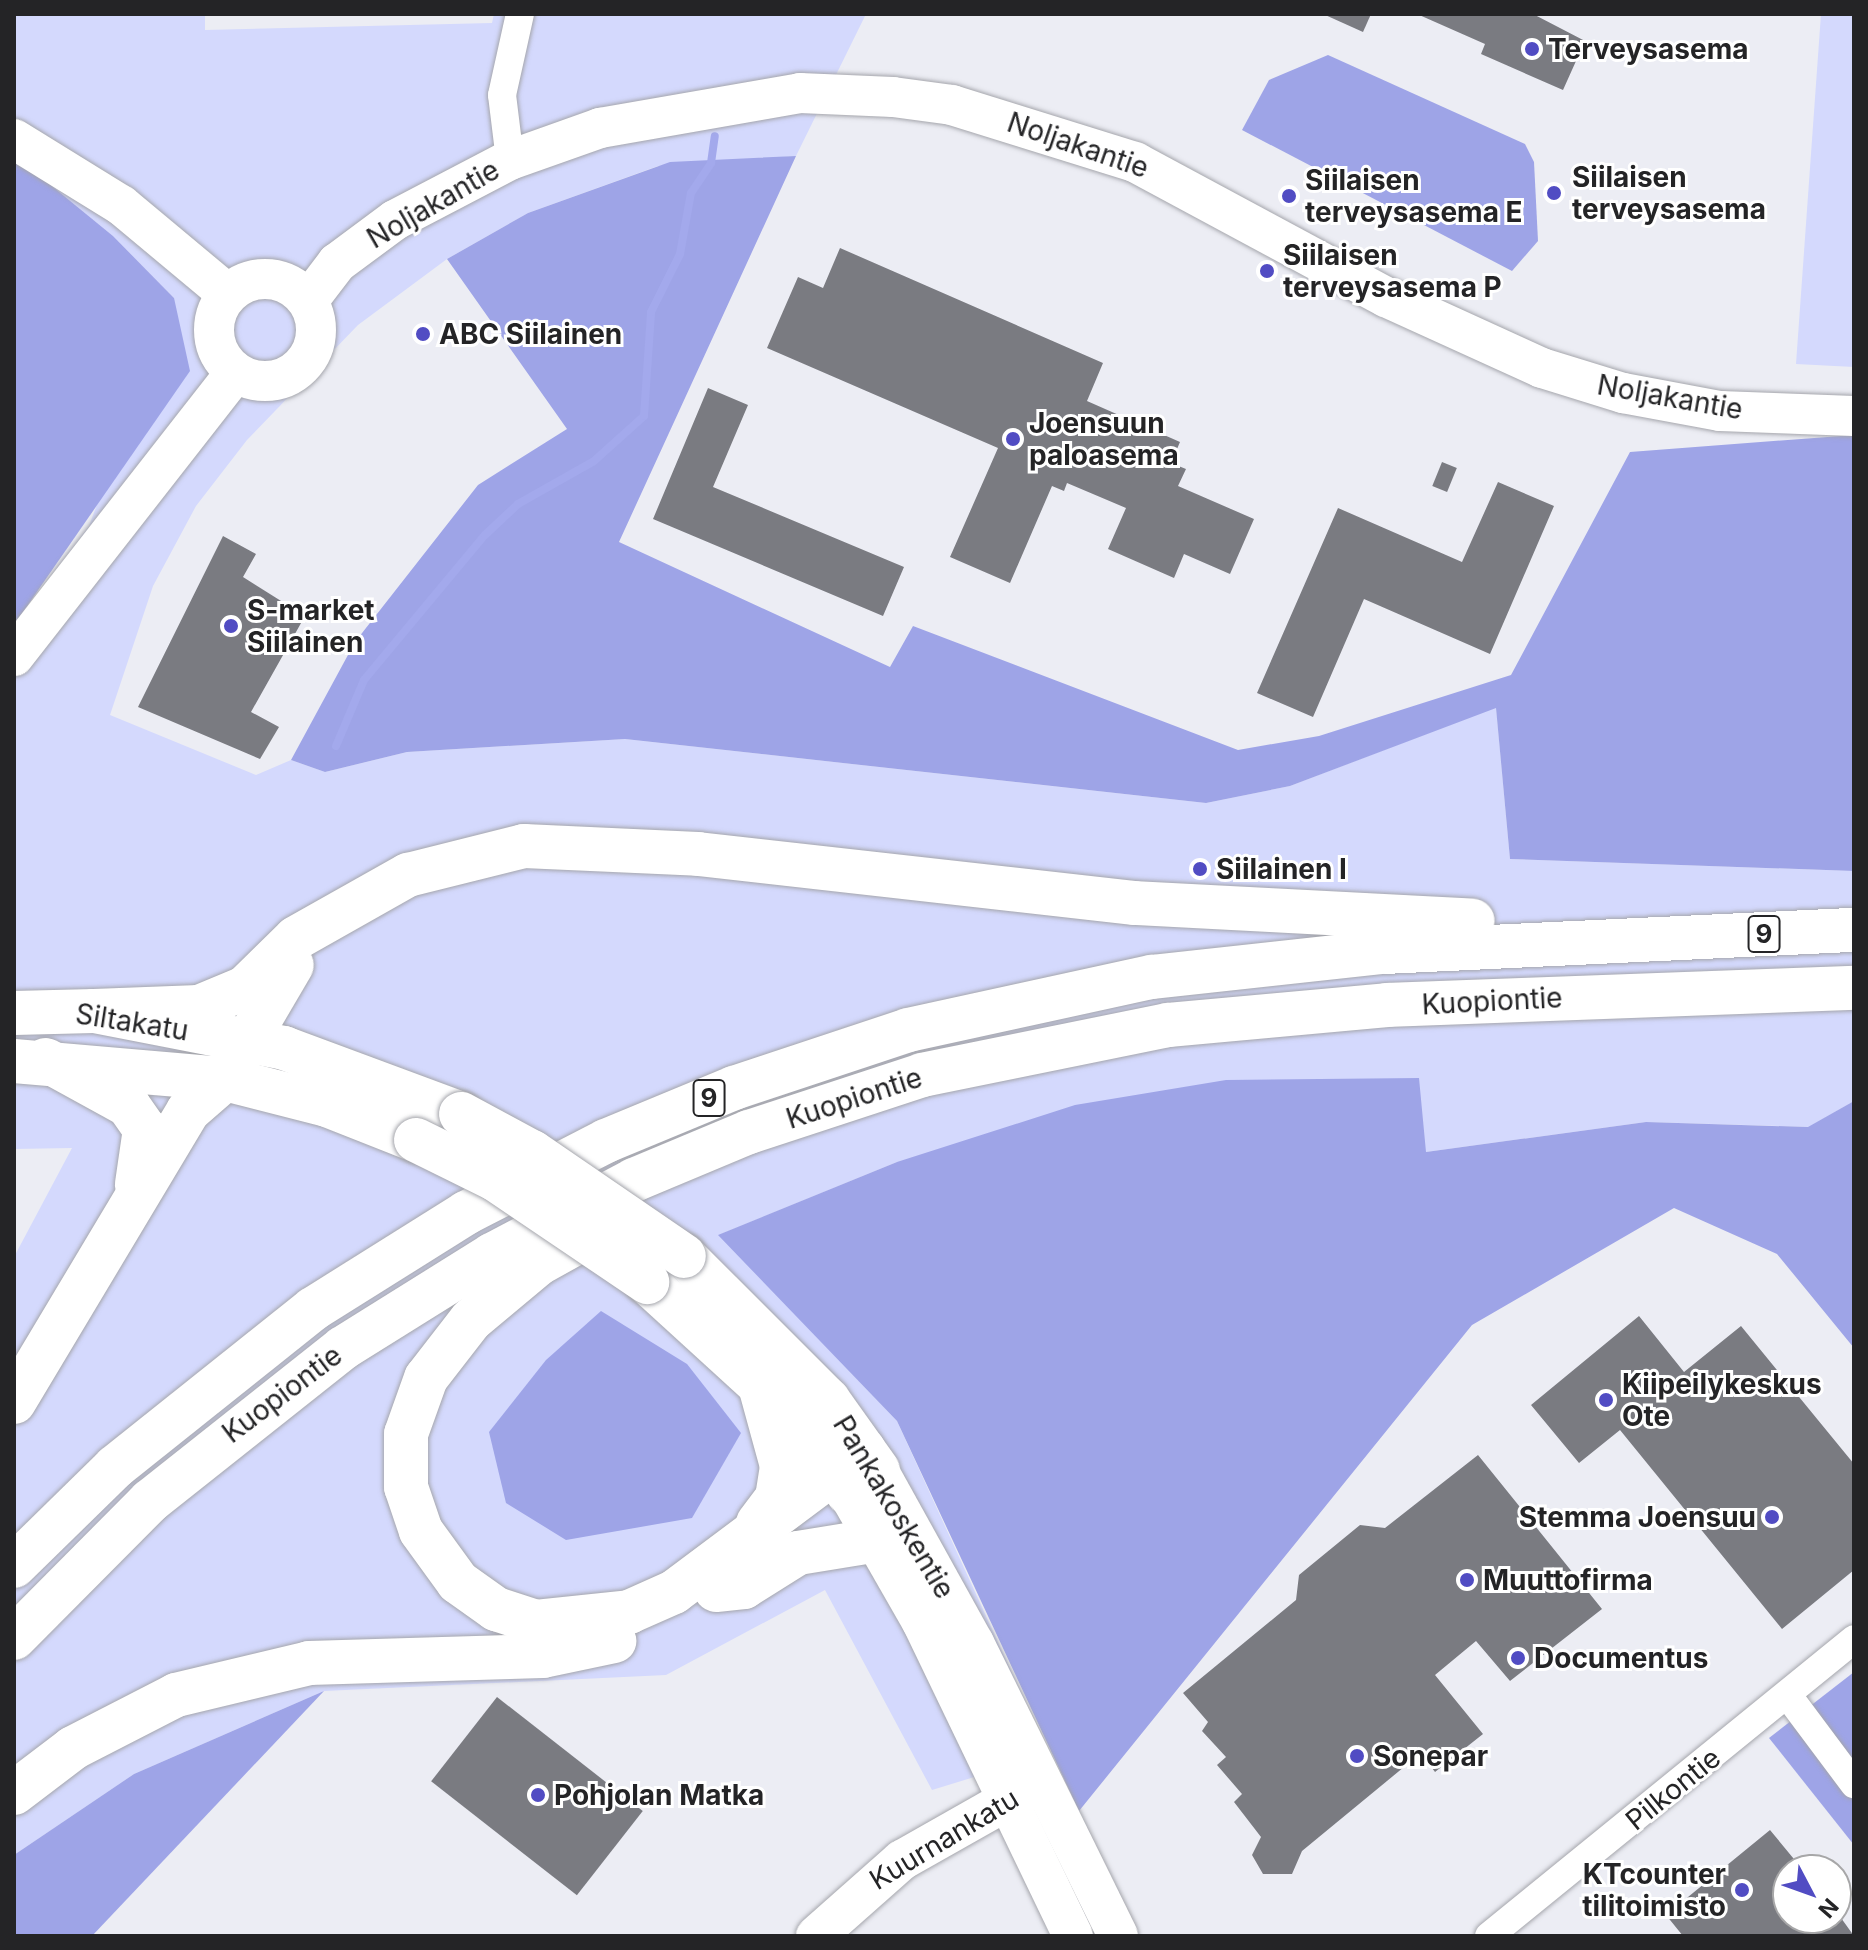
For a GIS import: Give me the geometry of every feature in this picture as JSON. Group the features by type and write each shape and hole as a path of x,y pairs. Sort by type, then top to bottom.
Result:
{"main road":[{"name":"Noljakantie","path":"308,301 337,263 395,220 510,160 600,128 725,101 800,93 952,105 1168,177 1386,297 1542,368 1623,393 1720,411 1854,416"},
{"path":"14,139 121,205 228,294"},
{"path":"262,278 288,285 308,301 316,333 302,365 270,381 236,372 214,335 228,294 262,278"},
{"path":"14,656 236,372"},
{"path":"94,1011 199,1007 245,988 296,938 328,924 408,875 524,846 583,844 1135,903 1487,921 1535,944"},
{"path":"14,1402 188,1111 225,1079 249,1041 278,979 328,924"},
{"name":"Kuopiontie","path":"14,1566 127,1458 313,1309 466,1213 606,1141 734,1088 908,1030 1152,977 1303,958 1854,930"},
{"name":"Kuopiontie","path":"14,1638 150,1501 343,1348 492,1255 634,1180 749,1132 922,1075 1168,1025 1372,1006 1854,988"},
{"name":"Siltakatu","path":"14,1013 94,1011 249,1041"},
{"name":"Pankakoskentie","path":"249,1041 383,1079 461,1114 532,1152 684,1256 763,1329 856,1471 1043,1781 1118,1936"},
{"path":"30,1060 128,1105 145,1129 146,1157 130,1205"},
{"name":"Siltakatu","path":"30,1060 225,1079"},
{"name":"Pankakoskentie","path":"225,1079 327,1105 416,1140 495,1179 647,1282 856,1471 878,1540 1073,1936"},
{"path":"749,1132 713,1176 538,1264 471,1320 426,1378 406,1434 406,1474 421,1531 458,1582 496,1609 536,1622 629,1612 674,1592 752,1532 856,1471"},
{"path":"752,1532 777,1498 782,1466 759,1382"},
{"path":"14,1793 73,1748 176,1695 309,1663 543,1656 604,1645 716,1590 856,1471"},
{"path":"716,1590 744,1587 798,1553 878,1540"},
{"name":"Kuurnankatu","path":"816,1936 902,1860 1043,1781"}],"street":[{"path":"510,160 502,95 520,14"},
{"name":"Pilkontie","path":"1489,1936 1789,1697 1854,1639"},
{"path":"1789,1697 1854,1784"}],"shaded area":[{"path":"14,14 205,14 205,30 492,23 494,14 866,14 796,156 658,166 528,213 447,259 358,325 247,440 196,506 153,586 110,715 256,775 291,760 325,772 407,752 625,739 1206,803 1290,786 1496,707 1510,859 1854,871 1854,1101 1809,1127 1646,1122 1426,1152 897,1162 719,1235 897,1421 1049,1754 932,1790 825,1590 666,1675 324,1691 134,1774 14,1855 14,1257 72,1148 14,1149 14,625 89,526 174,298 113,236 14,155"},
{"path":"1821,14 1854,14 1854,367 1796,364"},
{"path":"1328,55 1525,144 1534,162 1538,241 1512,271 1242,130 1269,80"},
{"path":"14,155 113,236 174,298 190,371 14,625"},
{"path":"796,156 619,542 890,667 913,626 1238,750 1319,736 1511,675 1630,452 1854,435 1854,871 1510,859 1496,708 1290,786 1206,803 625,739 407,752 325,772 291,760 355,642 478,485 567,429 447,259 528,213 670,162"},
{"path":"1419,1078 1426,1152 1646,1122 1808,1127 1854,1101 1854,1348 1777,1254 1674,1208 1472,1325 1079,1811 897,1421 718,1235 897,1162 1075,1105 1226,1080"},
{"path":"601,1311 687,1364 741,1433 692,1518 566,1540 506,1503 489,1432 546,1360"},
{"path":"1854,1672 1854,1845 1769,1738"},
{"path":"324,1691 92,1936 14,1936 14,1855 134,1774"}],"building":[{"path":"1323,14 1371,14 1363,32"},
{"name":"Terveysasema","path":"1417,14 1533,14 1585,41 1563,90 1481,54 1485,44"},
{"path":"840,248 1103,363 1087,401 1180,442 1171,463 1186,469 1178,486 1254,519 1230,574 1184,554 1174,578 1108,549 1126,508 1067,483 1064,491 1052,486 1010,583 950,557 998,448 767,348 798,277 823,288"},
{"path":"708,388 748,405 713,487 904,567 883,616 653,519"},
{"path":"1442,462 1457,468 1447,492 1432,486"},
{"path":"1498,482 1554,506 1490,654 1364,599 1313,717 1257,693 1338,508 1462,562"},
{"path":"223,536 256,554 243,577 305,616 251,712 279,727 260,759 138,707"},
{"name":"Stemma Joensuu","path":"1639,1316 1684,1372 1741,1326 1854,1464 1854,1570 1782,1629 1620,1430 1579,1463 1531,1405"},
{"path":"1478,1455 1602,1609 1510,1681 1476,1641 1435,1675 1483,1734 1435,1772 1421,1753 1302,1851 1292,1874 1263,1874 1252,1855 1261,1837 1234,1802 1242,1794 1217,1765 1226,1757 1202,1731 1208,1722 1183,1693 1296,1600 1299,1575 1360,1525 1385,1528"},
{"name":"Pohjolan Matka","path":"497,1697 643,1811 577,1895 431,1781"},
{"name":"KTcounter tilitoimisto","path":"1770,1830 1790,1854 1772,1854 1772,1934 1852,1933 1854,1936 1683,1936 1666,1915"}],"waterway":[{"path":"336,746 364,680 485,535 518,504 594,461 644,416 651,312 680,254 691,193 711,163 715,136"}],"place":[{"name":"Terveysasema","path":"1532,49"},
{"name":"Siilaisen terveysasema","path":"1554,193"},
{"name":"Siilaisen terveysasema E","path":"1289,196"},
{"name":"Siilaisen terveysasema P","path":"1267,271"},
{"name":"ABC Siilainen","path":"423,334"},
{"name":"Joensuun paloasema","path":"1013,439"},
{"name":"S-market Siilainen","path":"231,626"},
{"name":"Siilainen I","path":"1200,869"},
{"name":"Kiipeilykeskus Ote","path":"1606,1400"},
{"name":"Stemma Joensuu","path":"1772,1517"},
{"name":"Muuttofirma","path":"1467,1580"},
{"name":"Documentus","path":"1518,1658"},
{"name":"Sonepar","path":"1357,1756"},
{"name":"Pohjolan Matka","path":"538,1795"},
{"name":"KTcounter tilitoimisto","path":"1742,1890"}]}
